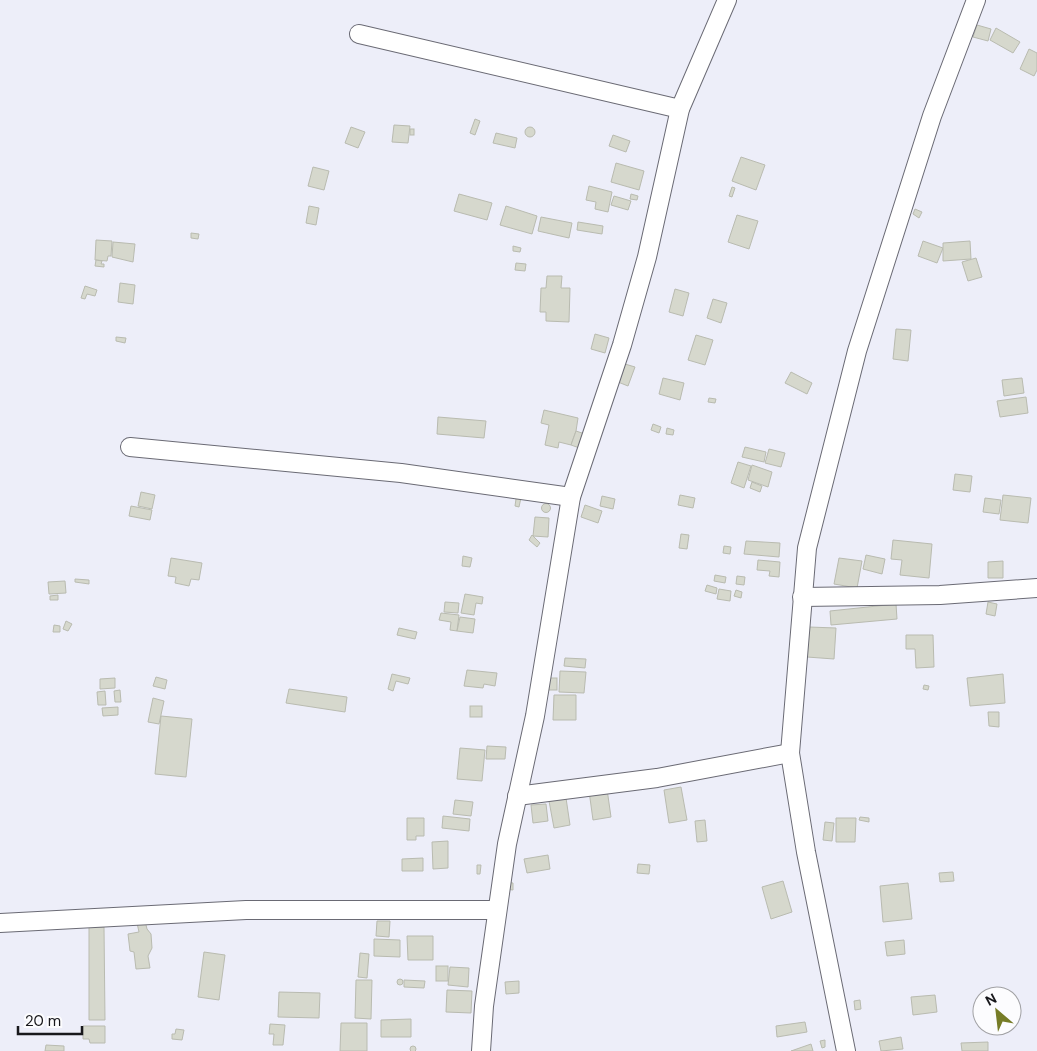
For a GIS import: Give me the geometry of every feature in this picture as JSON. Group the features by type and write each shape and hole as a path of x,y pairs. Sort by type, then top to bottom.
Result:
{"street":[{"path":"481,1051 484,1006 507,844 535,716 572,497 627,327 647,257 680,109 726,0"},
{"path":"846,1051 806,852 790,753 807,548 857,350 932,116 976,0"},
{"path":"359,34 680,109"},
{"path":"130,447 401,473 572,497"},
{"path":"802,597 940,595 1037,588"},
{"path":"517,796 657,778 790,753"},
{"path":"0,924 246,910 497,910"}],"building":[{"path":"977,25 991,29 988,41 973,37"},
{"path":"996,28 1020,42 1013,53 990,40"},
{"path":"1029,49 1037,53 1037,70 1034,76 1020,69"},
{"path":"475,119 480,121 475,135 470,133"},
{"path":"394,125 410,126 408,143 392,142"},
{"path":"351,127 365,132 358,148 345,143"},
{"path":"528,127 532,127 535,132 534,136 528,137 525,134 525,130"},
{"path":"410,129 414,129 414,135 410,135"},
{"path":"496,133 517,138 515,148 493,143"},
{"path":"613,135 630,141 626,152 609,146"},
{"path":"741,157 765,165 756,190 732,181"},
{"path":"616,163 644,171 639,190 611,182"},
{"path":"313,167 329,171 324,190 308,186"},
{"path":"589,186 612,192 608,212 595,209 596,202 586,200"},
{"path":"732,187 735,188 732,197 729,196"},
{"path":"459,194 492,203 487,220 454,211"},
{"path":"631,194 638,196 637,200 630,199"},
{"path":"614,196 631,201 628,210 611,205"},
{"path":"309,206 319,208 316,225 306,223"},
{"path":"506,206 537,216 532,234 500,225"},
{"path":"915,209 922,212 919,218 913,214"},
{"path":"737,215 758,221 749,249 728,242"},
{"path":"541,217 572,223 569,238 538,231"},
{"path":"578,222 603,226 602,234 577,230"},
{"path":"191,233 199,234 198,239 191,238"},
{"path":"96,240 112,241 111,256 108,256 107,261 95,260"},
{"path":"923,241 943,248 937,263 918,256"},
{"path":"970,241 971,259 943,261 943,243"},
{"path":"113,242 135,244 133,262 112,257"},
{"path":"513,246 521,248 520,252 513,251"},
{"path":"976,258 982,277 968,281 962,262"},
{"path":"96,260 102,261 101,264 104,264 104,267 95,266"},
{"path":"516,263 526,264 525,271 515,270"},
{"path":"547,276 562,276 561,288 570,288 569,322 546,321 546,312 540,312 541,288 546,288"},
{"path":"120,283 135,285 133,304 118,302"},
{"path":"85,286 97,290 95,296 87,294 85,299 81,298"},
{"path":"675,289 689,293 683,316 669,312"},
{"path":"713,299 727,303 721,323 707,318"},
{"path":"896,329 911,330 908,361 893,359"},
{"path":"595,334 609,338 605,353 591,349"},
{"path":"696,335 713,340 705,365 688,360"},
{"path":"116,337 126,338 125,343 116,341"},
{"path":"625,364 635,367 628,386 618,382"},
{"path":"791,372 812,383 807,394 785,383"},
{"path":"663,378 684,383 680,400 659,394"},
{"path":"1022,378 1024,393 1004,396 1002,380"},
{"path":"1026,397 1028,413 1000,417 997,401"},
{"path":"709,398 716,399 715,403 708,402"},
{"path":"544,410 578,418 571,445 559,442 558,448 545,445 549,425 541,423"},
{"path":"438,417 486,421 484,438 437,434"},
{"path":"653,424 661,427 659,433 651,430"},
{"path":"667,428 674,430 673,435 666,434"},
{"path":"576,431 591,436 585,450 571,445"},
{"path":"745,447 766,452 764,462 742,457"},
{"path":"769,449 785,453 781,467 765,463"},
{"path":"738,462 751,466 744,488 731,483"},
{"path":"752,465 772,472 768,487 748,480"},
{"path":"955,474 972,476 970,492 953,490"},
{"path":"752,482 762,486 760,492 750,488"},
{"path":"141,492 155,495 152,509 138,506"},
{"path":"517,492 522,493 519,507 515,506"},
{"path":"680,495 695,498 693,508 678,505"},
{"path":"1003,495 1031,498 1028,523 1000,520"},
{"path":"602,496 615,499 613,509 600,506"},
{"path":"985,498 1001,500 999,514 983,512"},
{"path":"546,504 550,508 546,512 542,508"},
{"path":"585,505 602,511 598,523 581,517"},
{"path":"131,506 152,510 150,520 129,516"},
{"path":"535,517 549,518 548,537 533,536"},
{"path":"681,534 689,535 687,549 679,548"},
{"path":"532,535 540,543 537,547 529,540"},
{"path":"893,540 932,544 929,578 900,575 902,560 891,559"},
{"path":"746,541 780,543 779,557 744,554"},
{"path":"724,546 731,547 730,554 723,553"},
{"path":"866,555 885,559 882,574 863,569"},
{"path":"463,556 472,558 470,567 462,566"},
{"path":"171,558 202,563 199,580 191,579 189,586 175,583 176,577 168,576"},
{"path":"839,558 862,561 857,588 834,584"},
{"path":"758,560 780,562 779,577 769,576 770,571 757,570"},
{"path":"1003,561 1003,578 988,578 988,562"},
{"path":"715,575 726,577 725,583 714,581"},
{"path":"737,576 745,577 744,585 736,584"},
{"path":"75,579 89,580 89,584 75,582"},
{"path":"65,581 66,593 49,594 48,582"},
{"path":"707,585 717,588 716,594 705,591"},
{"path":"719,589 731,591 730,601 717,599"},
{"path":"736,590 742,592 741,598 734,596"},
{"path":"465,594 483,597 482,604 476,603 474,615 461,613"},
{"path":"58,595 58,600 50,600 50,596"},
{"path":"445,602 459,603 458,613 444,612"},
{"path":"988,602 997,604 995,616 986,614"},
{"path":"896,604 897,619 831,625 830,611"},
{"path":"441,613 459,615 457,631 450,630 451,622 439,620"},
{"path":"460,617 475,619 473,633 457,631"},
{"path":"66,621 72,624 68,631 63,629"},
{"path":"54,625 60,626 60,632 53,632"},
{"path":"809,627 836,628 834,659 807,657"},
{"path":"399,628 417,632 415,639 397,635"},
{"path":"906,635 933,635 934,667 916,668 915,649 906,649"},
{"path":"565,658 586,659 585,668 564,666"},
{"path":"467,670 497,673 495,686 484,684 483,688 464,686"},
{"path":"560,671 586,672 584,693 559,692"},
{"path":"392,674 410,678 408,684 396,681 393,691 388,689"},
{"path":"1003,674 1005,703 970,706 967,678"},
{"path":"156,677 167,680 165,689 153,686"},
{"path":"115,678 115,688 100,689 100,679"},
{"path":"549,678 557,678 557,690 549,690"},
{"path":"924,685 929,686 928,690 923,689"},
{"path":"289,689 347,697 345,712 286,703"},
{"path":"120,690 121,702 115,702 114,691"},
{"path":"105,691 106,705 98,705 97,692"},
{"path":"554,695 576,695 576,720 553,720"},
{"path":"153,698 164,701 159,724 148,722"},
{"path":"470,706 482,706 482,717 470,717"},
{"path":"118,707 118,715 103,716 102,708"},
{"path":"988,712 999,712 999,727 989,726"},
{"path":"161,716 192,719 186,777 155,774"},
{"path":"487,746 506,747 505,759 486,759"},
{"path":"460,748 485,750 482,781 457,779"},
{"path":"681,787 687,820 669,823 664,790"},
{"path":"607,789 611,817 593,820 589,791"},
{"path":"566,798 570,825 554,828 549,801"},
{"path":"455,800 473,802 471,816 453,814"},
{"path":"546,804 548,821 533,823 531,805"},
{"path":"443,816 470,819 469,831 442,828"},
{"path":"860,817 869,818 869,822 859,820"},
{"path":"407,818 424,818 424,836 416,836 416,840 407,840"},
{"path":"836,818 856,818 855,842 836,842"},
{"path":"705,820 707,841 697,842 695,821"},
{"path":"825,822 834,823 832,841 823,840"},
{"path":"448,841 448,868 433,869 432,842"},
{"path":"548,855 550,869 527,873 524,859"},
{"path":"423,858 423,871 402,871 402,859"},
{"path":"638,864 650,865 649,874 637,873"},
{"path":"477,865 481,865 480,874 477,874"},
{"path":"953,872 954,881 940,882 939,873"},
{"path":"783,881 792,912 771,919 762,887"},
{"path":"506,882 513,883 513,890 505,889"},
{"path":"908,883 912,919 883,922 880,886"},
{"path":"145,921 147,929 151,934 152,948 148,956 150,968 136,969 134,952 130,951 128,934 139,932 137,923"},
{"path":"377,921 390,921 389,937 376,936"},
{"path":"89,927 104,927 105,1020 89,1020"},
{"path":"407,936 433,936 433,960 408,960"},
{"path":"374,939 400,940 400,957 374,956"},
{"path":"904,940 905,954 887,956 885,942"},
{"path":"204,952 225,955 219,1000 198,997"},
{"path":"360,953 369,954 367,978 358,977"},
{"path":"436,966 448,966 448,981 436,981"},
{"path":"450,967 469,968 468,987 448,985"},
{"path":"400,979 403,982 400,985 397,982"},
{"path":"356,980 372,980 371,1019 355,1018"},
{"path":"404,980 425,981 424,988 404,987"},
{"path":"519,981 519,993 506,994 505,982"},
{"path":"447,990 472,991 471,1013 446,1012"},
{"path":"279,992 320,993 319,1018 278,1017"},
{"path":"935,995 937,1012 913,1015 911,997"},
{"path":"860,1000 861,1009 855,1010 854,1001"},
{"path":"411,1019 411,1037 381,1037 381,1020"},
{"path":"805,1022 807,1032 777,1037 776,1026"},
{"path":"341,1023 367,1023 367,1051 340,1051"},
{"path":"270,1024 285,1025 283,1045 273,1045 274,1034 269,1034"},
{"path":"83,1026 105,1026 105,1043 90,1043 89,1039 83,1039"},
{"path":"176,1029 184,1030 182,1040 172,1039 172,1034 175,1034"},
{"path":"901,1037 903,1049 881,1051 879,1041"},
{"path":"825,1040 825,1047 822,1048 820,1041"},
{"path":"988,1042 988,1051 962,1051 961,1043"},
{"path":"811,1044 813,1051 791,1051"},
{"path":"46,1045 64,1046 64,1051 45,1051"},
{"path":"413,1046 416,1049 413,1052 410,1049"}]}
